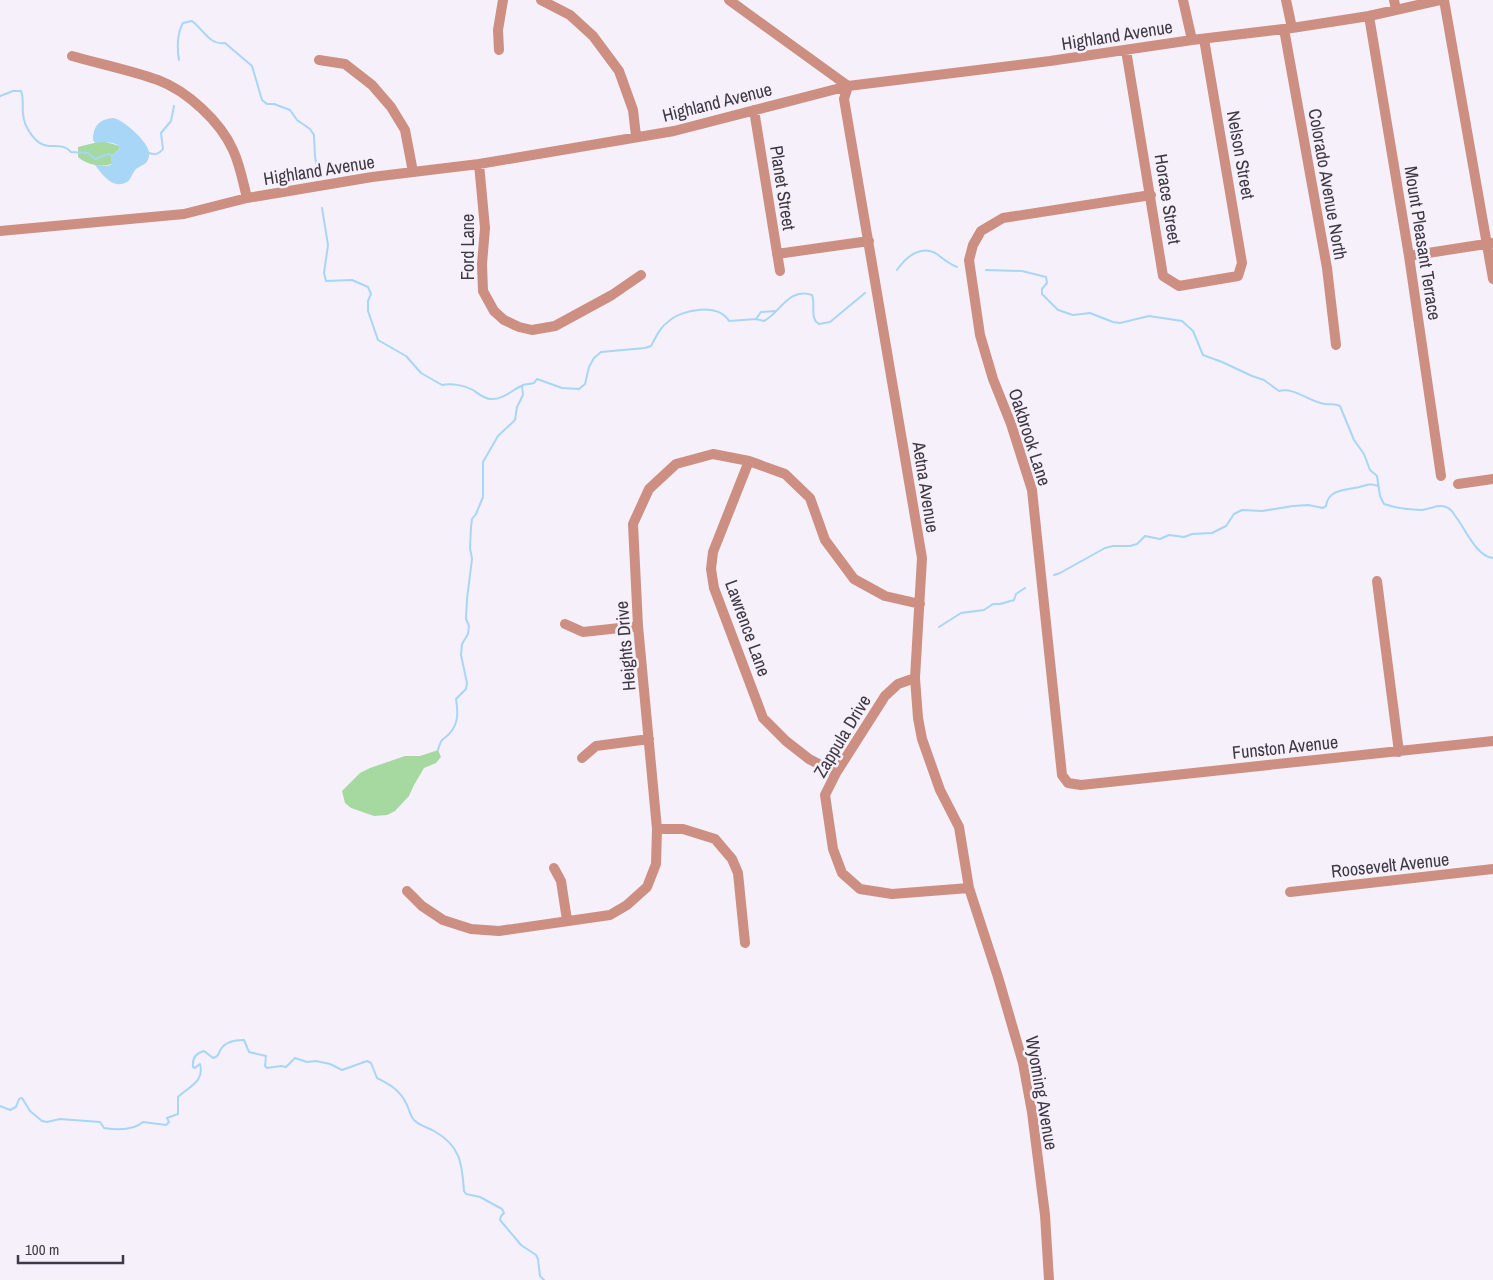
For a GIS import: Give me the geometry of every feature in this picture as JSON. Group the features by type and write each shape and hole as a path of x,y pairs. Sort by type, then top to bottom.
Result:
{"street":[{"path":"499,50 498,30 503,0"},
{"path":"541,0 570,15 593,36 619,71 632,110 636,136"},
{"path":"729,0 848,86"},
{"path":"1183,0 1192,40"},
{"name":"Colorado Avenue North","path":"1286,0 1288,29 1327,268 1336,345"},
{"name":"Highland Avenue","path":"0,231 184,214 247,198 372,177 479,164 674,131 848,86 1288,29 1369,16 1395,5 1440,0"},
{"path":"1444,0 1490,243 1493,280"},
{"name":"Mount Pleasant Terrace","path":"1369,16 1409,256 1441,476"},
{"name":"Nelson Street","path":"1204,39 1242,263 1238,276"},
{"name":"Horace Street","path":"1126,50 1163,276 1179,286 1238,276"},
{"path":"72,56 158,80 174,88 207,114 221,131 232,149 241,172 247,198"},
{"path":"319,60 345,64 372,85 390,107 405,130 413,172"},
{"name":"Aetna Avenue","path":"848,86 844,99 922,558 915,678 918,718 922,739 940,790 959,827 969,888"},
{"name":"Planet Street","path":"754,110 780,271"},
{"name":"Ford Lane","path":"479,164 485,228 482,264 483,291 494,311 504,320 519,328 532,330 555,326 612,295 641,275"},
{"name":"Oakbrook Lane","path":"1081,785 1068,783 1062,775 1032,490 1011,424 993,379 980,335 969,260 973,245 981,231 1003,218 1151,195"},
{"path":"777,254 869,241"},
{"path":"1409,256 1490,243"},
{"name":"Heights Drive","path":"407,891 422,906 443,920 471,929 499,931 610,915 628,905 648,887 656,864 657,828 638,626 634,524 649,489 676,464 713,454 749,461 785,474 810,498 825,540 854,579 885,596 920,604"},
{"name":"Lawrence Lane","path":"749,461 713,552 711,569 714,588 763,718 786,741 809,759 836,773"},
{"path":"1458,484 1493,479"},
{"path":"1377,581 1399,752"},
{"path":"565,624 583,632 638,626"},
{"name":"Zappula Drive","path":"915,678 898,684 885,696 836,773 825,795 833,850 842,874 860,889 892,894 969,888"},
{"path":"582,758 596,746 650,740"},
{"name":"Funston Avenue","path":"1081,785 1493,742"},
{"path":"657,828 683,828 715,839 732,859 738,873 745,943"},
{"path":"554,868 561,880 567,920"},
{"name":"Roosevelt Avenue","path":"1290,892 1493,869"},
{"name":"Wyoming Avenue","path":"969,888 1023,1063 1032,1112 1045,1215 1049,1280"}],"green space":[{"path":"102,141 120,146 111,157 111,164 103,166 94,165 78,157 78,147"},
{"path":"438,750 441,757 436,763 424,768 409,796 395,811 387,815 374,816 351,808 345,803 342,791 360,773 405,756 420,756"}],"water":[{"path":"113,118 123,122 134,132 148,148 149,153 146,163 136,169 128,181 122,184 112,183 95,165 111,165 111,157 119,149 120,146 105,142 95,143 93,140 94,131 98,124"}],"waterway":[{"path":"179,60 178,41 183,23 192,21 215,42 225,43 252,66 262,100 267,104 274,104 290,110 297,120 310,129 314,135 317,166"},
{"path":"0,96 13,91 21,91 24,119 32,135 40,143 64,147 71,152 88,153 95,159 108,154 114,156"},
{"path":"149,153 157,154 163,149 161,133 171,121 174,106"},
{"path":"322,208 328,245 324,273 326,281 352,280 368,287 371,294 368,301 368,311 378,340 406,356 421,373 442,385 453,384 466,387 490,399 503,396 523,385 534,383 537,379 562,388 579,389 585,384 589,367 594,358 601,352 651,346 663,326 683,313 709,310 724,315 729,321 756,319 764,321 790,298 804,293 812,295 813,315 819,324 830,322 865,293"},
{"path":"897,270 914,253 925,250 937,254 957,267"},
{"path":"986,270 1022,271 1046,277 1047,283 1042,289 1042,294 1058,310 1073,315 1090,313 1120,323 1149,316 1182,321 1193,331 1203,355 1264,380 1279,391 1291,391 1319,403 1340,406 1354,440 1364,454 1370,470 1377,476 1380,496 1384,504 1412,510 1439,506 1448,508 1454,513 1476,548 1481,553 1493,558"},
{"path":"756,319 761,312 775,311"},
{"path":"438,750 441,741 455,726 457,713 456,699 466,689 467,683 461,655 462,644 468,634 469,626 466,619 472,559 470,548 471,527 472,519 483,497 483,462 498,436 515,420 517,407 523,395 522,386"},
{"path":"1054,575 1105,548 1137,544 1145,536 1160,539 1169,535 1184,537 1192,534 1212,533 1226,526 1234,514 1242,510 1262,511 1308,505 1323,508 1330,497 1336,492 1369,485 1378,486"},
{"path":"939,627 961,613 984,610 993,604 1014,600 1016,594 1025,588"},
{"path":"0,1106 10,1110 16,1107 19,1099 22,1098 30,1111 42,1121 47,1122 60,1119 100,1122 104,1128 119,1129 135,1127 143,1122 166,1125 169,1122 167,1118 178,1114 178,1097 198,1080 201,1070 200,1064 195,1068 193,1067 195,1056 204,1051 213,1058 218,1055 223,1046 231,1042 244,1040 249,1052 266,1056 265,1066 267,1068 286,1067 295,1058 307,1062 316,1061 330,1064 342,1070 367,1061 371,1063 377,1078 390,1085 400,1094 414,1120 443,1137 455,1149 461,1164 466,1194 480,1197 502,1209 504,1213 500,1220 521,1245 536,1255 540,1276 544,1280"}]}
